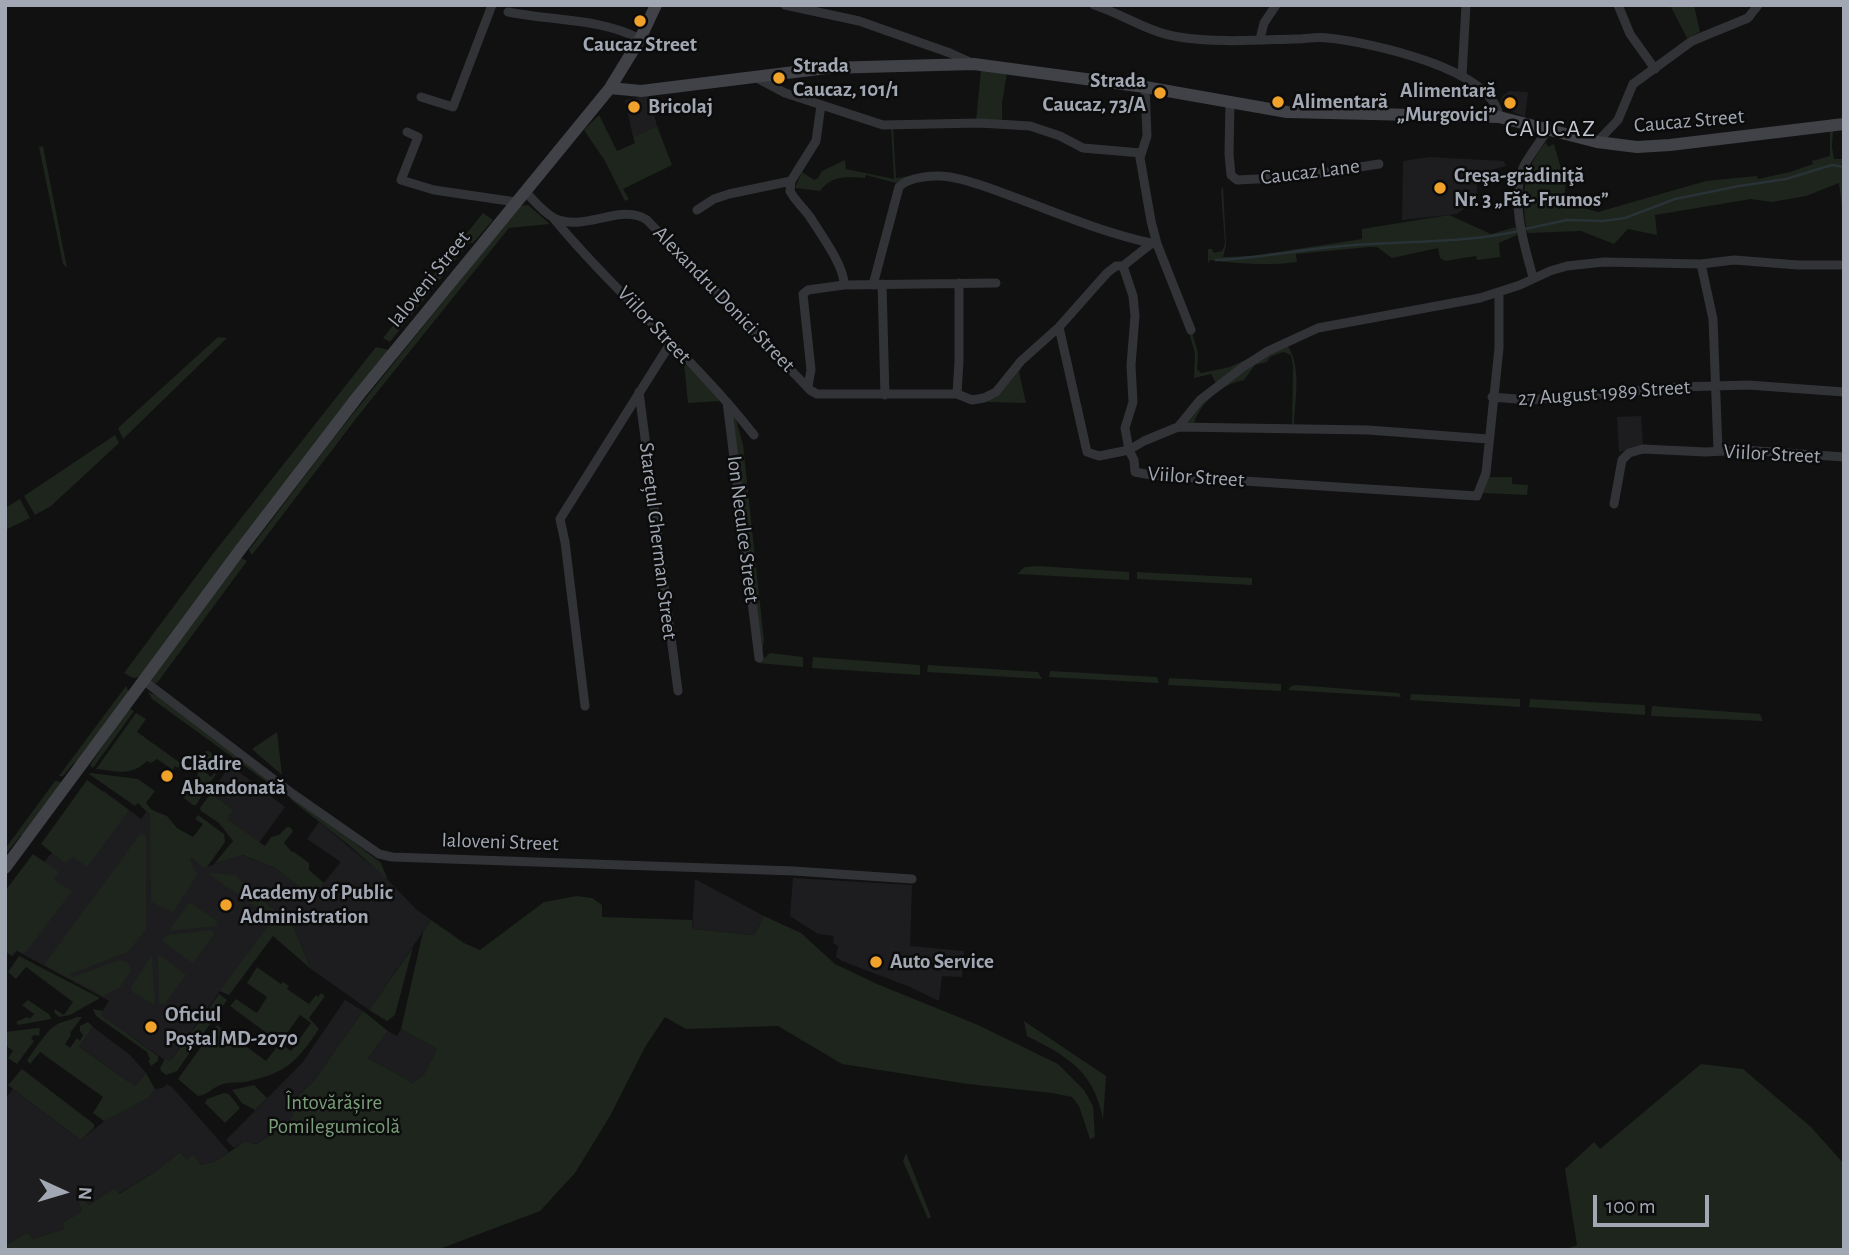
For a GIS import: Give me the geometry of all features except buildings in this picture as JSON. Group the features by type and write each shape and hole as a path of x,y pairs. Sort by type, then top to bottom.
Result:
{"street":[{"path":"421,97 453,107 492,5"},
{"path":"520,197 610,88 624,68 656,5"},
{"path":"785,5 859,21 950,52 974,64"},
{"path":"1094,5 1178,37 1227,40 1326,37 1378,46 1462,76 1492,100 1499,117"},
{"path":"1260,39 1264,23 1276,5"},
{"path":"1462,76 1466,5"},
{"path":"1618,5 1637,46 1655,69"},
{"path":"1597,142 1618,120 1633,84 1692,41 1741,23 1758,5"},
{"path":"508,12 537,18 606,24 640,39"},
{"name":"Caucaz Street","path":"610,88 641,91 827,68 974,64 1314,114 1499,117 1597,142 1637,146 1670,145 1844,124"},
{"path":"754,76 777,90 883,125 979,123 1030,127 1051,133 1083,148 1141,153"},
{"path":"1146,88 1147,136 1141,153 1154,244 1191,330"},
{"name":"Caucaz Lane","path":"1230,103 1230,164 1231,175 1237,180 1296,177 1379,164"},
{"path":"821,106 818,133 812,150 791,181 792,195 809,216 837,263 844,277 844,285"},
{"path":"1533,277 1518,195 1522,172 1548,131"},
{"path":"407,132 418,137 401,180 434,190 520,197 553,217"},
{"path":"885,395 878,285 884,237 902,183 926,178 958,179 1105,231 1154,244"},
{"name":"Alexandru Donici Street","path":"697,210 714,199 729,194 791,181"},
{"name":"Ialoveni Street","path":"5,868 358,396 520,197"},
{"name":"Alexandru Donici Street","path":"553,217 581,222 627,214 640,215 817,394 957,394 972,400 991,396 1002,387 1021,361 1059,327 1107,272 1124,265 1154,244"},
{"name":"Viilor Street","path":"553,217 670,344 727,400 754,435"},
{"path":"1178,427 1200,400 1243,367 1268,351 1318,328 1499,293 1533,277 1567,266 1591,263 1701,264 1734,260 1844,265"},
{"path":"1701,264 1713,318 1716,385"},
{"path":"1059,327 1087,452 1099,456 1129,450 1125,428 1133,402 1131,365 1135,316 1133,296 1124,265"},
{"name":"Alexandru Donici Street","path":"808,386 811,370 803,294 808,290 844,285 996,283"},
{"path":"957,394 960,361 959,284"},
{"path":"1488,439 1499,334 1499,293"},
{"path":"585,706 560,519 670,344"},
{"name":"27 August 1989 Street","path":"1716,385 1718,450"},
{"name":"27 August 1989 Street","path":"1492,397 1529,400 1716,385 1780,386 1844,392"},
{"name":"Starețul Gherman Street","path":"639,392 678,691"},
{"name":"Ion Neculce Street","path":"727,400 759,658"},
{"name":"Viilor Street","path":"1178,427 1368,430 1488,439 1486,473 1477,496 1151,475 1135,472 1134,460 1129,450 1178,427"},
{"name":"Viilor Street","path":"1614,504 1622,460 1629,453 1652,448 1744,450 1844,457"},
{"name":"Ialoveni Street","path":"144,680 293,794 379,854 392,857 794,871 912,879"}],"shaded area":[{"path":"1509,91 1528,92 1525,117 1501,102 1502,96"},
{"path":"649,95 657,126 633,137 625,100"},
{"name":"Creşa-grădiniţă Nr. 3 „Făt- Frumos”","path":"1429,157 1504,161 1506,166 1477,177 1477,199 1457,214 1402,220 1403,161"},
{"path":"1641,416 1643,445 1619,452 1617,417"},
{"path":"230,765 285,807 259,843 226,819 233,810 211,793"},
{"path":"104,791 141,819 146,812 150,815 151,822 203,868 242,855 275,868 312,897 341,862 307,839 319,822 383,875 416,909 431,920 369,1010 311,969 292,924 285,919 229,995 220,991 169,1063 100,1015 109,1001 17,951 12,956 5,951 44,862"},
{"path":"793,878 912,885 910,946 964,951 962,977 942,976 939,1001 842,961 836,957 838,946 833,943 834,936 818,934 790,916"},
{"path":"695,879 764,916 754,935 692,929"},
{"path":"345,1000 363,1011 313,1082 289,1103 294,1114 286,1124 257,1144 244,1142 234,1148 226,1140 302,1063"},
{"path":"93,1027 130,1055 146,1073 135,1086 79,1047"},
{"path":"401,1029 437,1049 424,1074 413,1083 368,1058 388,1031 397,1036"},
{"path":"167,1084 229,1152 216,1161 201,1165 187,1160 180,1152 156,1171 118,1194 114,1188 89,1205 76,1197 82,1211 62,1223 64,1229 33,1239 27,1232 5,1246 5,1099 13,1089 81,1140 108,1118 147,1098 155,1089 163,1088"}],"green space":[{"path":"1670,5 1694,5 1700,32 1687,38"},
{"path":"981,70 1007,73 1002,121 976,121"},
{"path":"599,115 617,151 635,143 633,137 657,126 672,165 623,189 629,199 625,201 605,161 584,130"},
{"path":"891,127 896,178 912,176 911,178 896,183 866,175 865,178 846,177 835,180 820,191 795,188 802,172 814,180 822,171 845,160 846,169 894,179"},
{"path":"1830,129 1833,129 1834,159 1844,159 1844,208 1839,183 1806,196 1772,202 1751,199 1655,215 1657,235 1628,229 1614,244 1581,231 1527,233 1525,185 1532,163 1546,142 1548,147 1554,144 1566,179 1564,203 1598,212 1706,181 1757,176 1758,179 1813,164 1812,161 1830,156"},
{"path":"43,146 67,268 63,264 39,147"},
{"path":"1223,186 1226,245 1223,257 1252,256 1362,239 1362,229 1449,215 1491,234 1516,227 1517,235 1499,243 1500,257 1477,260 1476,256 1445,261 1440,258 1438,248 1392,258 1377,247 1369,247 1296,254 1297,262 1254,264 1210,260 1208,263 1208,249 1212,249 1214,253 1222,251 1225,244 1221,191"},
{"path":"528,205 550,224 509,228 358,416 252,555 249,550 332,440 520,206"},
{"path":"483,213 493,220 473,243 469,243 390,342 383,338"},
{"path":"1192,332 1198,353 1197,369 1201,373 1230,367 1264,351 1216,383 1211,374 1194,378 1195,353 1189,333"},
{"path":"218,337 227,338 123,439 118,428"},
{"path":"1287,345 1295,362 1296,372 1294,424 1293,367 1291,355 1283,352 1270,357 1267,362 1255,365 1244,380 1227,386 1212,396 1200,410 1193,426 1186,425 1190,412 1243,369"},
{"path":"376,347 389,350 140,677 133,678 124,673 212,555"},
{"path":"684,363 721,398 722,401 688,403"},
{"path":"1021,367 1019,372 1026,403 988,402 987,400 1010,382"},
{"path":"731,410 743,445 764,641 762,652"},
{"path":"115,435 119,443 51,506 35,515 24,496"},
{"path":"1489,477 1512,477 1512,484 1528,485 1527,495 1483,493"},
{"path":"20,499 30,518 5,530 5,508"},
{"path":"241,558 247,561 157,683 151,682 152,676"},
{"path":"1025,567 1129,572 1129,580 1017,574"},
{"path":"1137,572 1252,578 1252,585 1137,579"},
{"path":"770,653 803,657 803,667 758,663"},
{"path":"813,657 920,665 920,675 812,668"},
{"path":"928,665 1038,672 1042,679 927,672"},
{"path":"1050,671 1157,677 1159,683 1049,677"},
{"path":"1169,678 1281,684 1281,691 1168,685"},
{"path":"1296,685 1399,693 1401,697 1288,690"},
{"path":"126,686 129,692 78,761 63,776 59,776"},
{"path":"148,692 163,698 289,792 279,791 152,699"},
{"path":"1411,694 1520,699 1520,707 1410,700"},
{"path":"1530,699 1645,705 1645,715 1529,707"},
{"path":"1652,706 1760,714 1763,721 1651,716"},
{"path":"129,708 134,711 93,768 90,765"},
{"path":"136,713 146,719 137,732 182,764 178,768 175,766 173,770 157,759 151,763 147,761 129,771 96,769"},
{"path":"277,732 282,775 252,749"},
{"path":"206,751 223,764 220,768 213,761 205,772 211,777 216,774 196,805 193,805 184,798 197,776"},
{"path":"89,774 138,779 155,791 146,803 152,810 167,816 177,828 193,837 203,824 195,819 198,815 224,834 225,842 207,867 203,868 192,858 190,860 197,875 173,912 151,902 150,815 138,803 135,806"},
{"path":"87,780 129,810 87,867 73,857 65,863 41,844"},
{"path":"55,781 63,782 23,836 21,835 5,855 5,849"},
{"path":"211,793 233,810 227,819 265,846 271,837 290,827 293,831 284,843 309,863 309,870 324,883 312,897 275,868 243,855 214,864 233,841 219,823 201,811 200,808"},
{"path":"293,798 381,863 388,880 290,799"},
{"path":"141,833 146,835 146,929 128,952 70,974 73,977 119,960 128,962 131,971 120,987 103,996 44,965"},
{"path":"33,854 59,872 54,880 72,891 29,948 23,954 17,950 12,956 5,951 5,891"},
{"path":"209,874 235,875 247,889 292,924 311,969 273,936 229,995 220,991 273,919"},
{"name":"Întovărășire Pomilegumicolă","path":"577,896 592,898 602,905 602,917 692,920 692,929 754,935 764,916 801,933 835,964 978,1025 1058,1064 1084,1090 1093,1106 1095,1137 1090,1139 1079,1106 1072,1097 842,1064 778,1026 686,1029 665,1017 645,1047 610,1116 575,1173 540,1211 437,1250 5,1250 5,1246 27,1232 33,1239 64,1229 62,1223 82,1211 76,1197 78,1195 89,1205 114,1188 119,1194 180,1152 187,1160 193,1155 201,1165 216,1161 244,1142 257,1144 286,1124 294,1114 289,1104 313,1082 363,1011 388,1031 368,1058 413,1083 424,1074 437,1049 401,1029 423,932 431,920 464,943 480,950 544,902"},
{"path":"191,903 218,922 215,926 169,931 188,904"},
{"path":"211,930 215,933 193,963 162,941 166,935"},
{"path":"413,947 395,1015 387,1021 369,1010"},
{"path":"158,954 186,975 164,1005 159,1003"},
{"path":"152,955 153,1004 134,993 131,987"},
{"path":"19,956 100,998 70,1015 59,1017 54,1012 55,1009 64,1015 73,1002 26,967 16,979 8,972"},
{"path":"257,967 281,984 283,982 289,986 287,989 309,1004 321,993 325,996 309,1018 319,1029 289,1065 271,1075 223,1084 198,1096 178,1079 217,1025 266,1061 280,1043 230,1006 236,999 257,1013 267,997 247,983","holes":["300,1015 311,1023 291,1051 280,1043"]},
{"path":"219,994 227,1000 177,1071 166,1075 160,1068 165,1059 172,1059"},
{"path":"28,1000 50,1015 51,1019 18,1025 16,1022 27,1017 30,1019 34,1014 22,1005"},
{"path":"93,1009 103,1011 101,1015 158,1056 158,1061 151,1066 147,1052 96,1016"},
{"path":"82,1017 65,1044 70,1048 77,1038 80,1041 83,1035 80,1026 88,1022 93,1027 79,1047 135,1086 146,1073 155,1089 148,1098 104,1121 93,1113 103,1097 40,1052 30,1064 27,1060 52,1028"},
{"path":"1024,1021 1106,1076 1103,1120 1099,1103 1086,1078 1067,1059 1027,1036"},
{"path":"38,1028 39,1036 34,1035 31,1038 34,1041 17,1064 8,1058 13,1051 5,1045 5,1032"},
{"path":"1701,1064 1743,1069 1811,1127 1844,1164 1844,1250 1564,1250 1577,1245 1565,1169 1594,1142 1600,1149"},
{"path":"22,1069 94,1124 94,1128 81,1140 8,1085"},
{"path":"254,1085 267,1098 255,1110 242,1103 232,1090"},
{"path":"229,1094 240,1108 225,1123 205,1103 207,1099"},
{"path":"906,1153 931,1217 928,1219 903,1161"}],"waterway":[{"path":"1525,229 1567,220 1603,221 1625,218 1675,199 1786,179 1832,165 1844,167"},
{"path":"1216,260 1337,246 1478,238 1519,231"}],"place":[{"name":"Caucaz Street","path":"640,21"},
{"name":"Strada Caucaz, 101/1","path":"779,78"},
{"name":"Strada Caucaz, 73/A","path":"1160,93"},
{"name":"Alimentară","path":"1278,102"},
{"name":"Alimentară „Murgovici”","path":"1510,103"},
{"name":"Bricolaj","path":"634,107"},
{"name":"Creşa-grădiniţă Nr. 3 „Făt- Frumos”","path":"1440,188"},
{"name":"Clădire Abandonată","path":"167,776"},
{"name":"Academy of Public Administration","path":"226,905"},
{"name":"Auto Service","path":"876,962"},
{"name":"Oficiul Poștal MD-2070","path":"151,1027"}],"district":[{"name":"CAUCAZ","path":"1551,129"}]}
